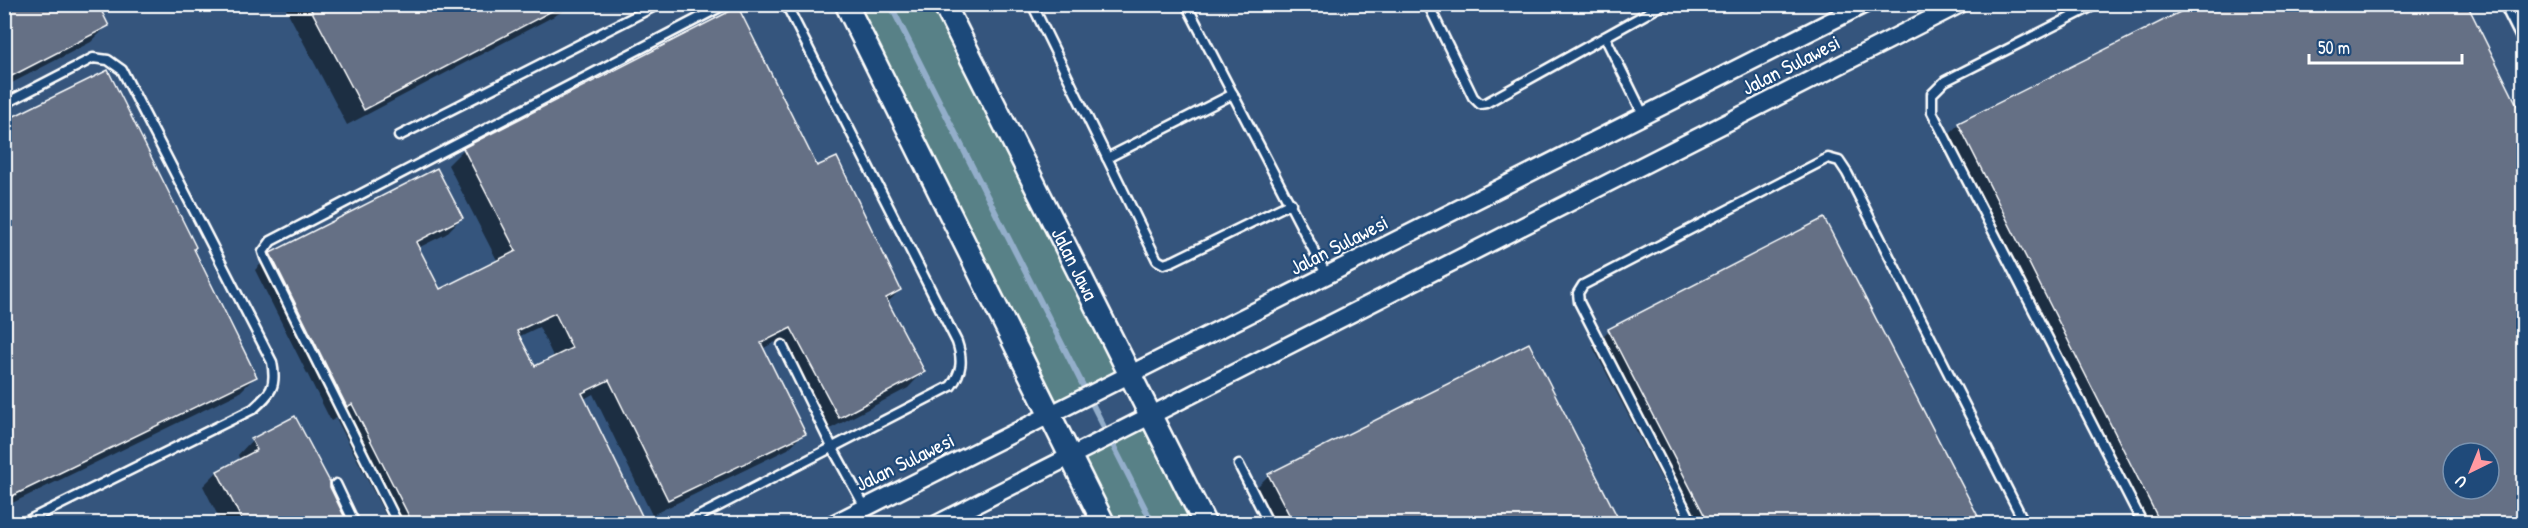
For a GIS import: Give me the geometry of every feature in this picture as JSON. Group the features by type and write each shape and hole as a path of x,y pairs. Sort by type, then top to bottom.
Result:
{"street":[{"path":"846,4 1058,411 1078,452 1104,524"},
{"name":"Jalan Jawa","path":"944,4 1142,420 1205,524"},
{"name":"Jalan Sulawesi","path":"833,524 1865,4"},
{"name":"Jalan Sulawesi","path":"937,524 1960,4"}],"lane":[{"path":"399,136 659,4"},
{"path":"398,524 263,252 271,241 726,4"},
{"path":"684,524 951,386 958,377 961,367 961,354 942,311 786,4"},
{"path":"1032,4 1157,260 1164,264 1291,203"},
{"path":"1186,4 1327,276"},
{"path":"1428,4 1473,97 1480,104 1486,103 1664,4"},
{"path":"2097,4 1945,81 1932,94 1932,112 2143,524"},
{"path":"2504,4 2523,44"},
{"path":"1605,37 1644,116"},
{"path":"4,104 93,58 108,60 122,70 272,362 275,379 268,395 253,409 21,524"},
{"path":"1107,158 1233,94"},
{"path":"1693,524 1579,302 1578,293 1583,285 1828,158 1839,161 1847,173 2025,524"},
{"path":"782,345 832,447 865,507"},
{"path":"1239,465 1269,524"},
{"path":"336,484 355,524"}],"shaded area":[{"path":"4,5 2523,5 2523,523 5,523"}],"green space":[{"path":"846,5 944,5 1130,375 1049,416"},
{"path":"1150,416 1205,523 1104,523 1070,457"}],"building":[{"path":"4,4 98,4 109,26 4,80"},
{"path":"308,4 565,4 364,110"},
{"path":"2196,4 2467,4 2523,117 2523,524 2161,524 1958,123"},
{"path":"738,7 817,166 837,157 901,290 886,298 925,372 839,418 791,328 761,343 806,434 668,500 609,380 582,393 646,524 413,524 352,404 347,407 270,253 437,168 463,218 416,242 440,289 516,251 463,148","holes":["555,313 572,348 535,366 517,331"]},
{"path":"108,70 196,247 194,249 257,377 4,500 4,121"},
{"path":"1824,218 1982,524 1709,524 1608,329"},
{"path":"1529,343 1621,524 1294,524 1268,474"},
{"path":"295,416 330,482 330,487 348,524 244,524 217,471 257,450 251,439"}],"waterway":[{"path":"890,4 1153,524"}]}
